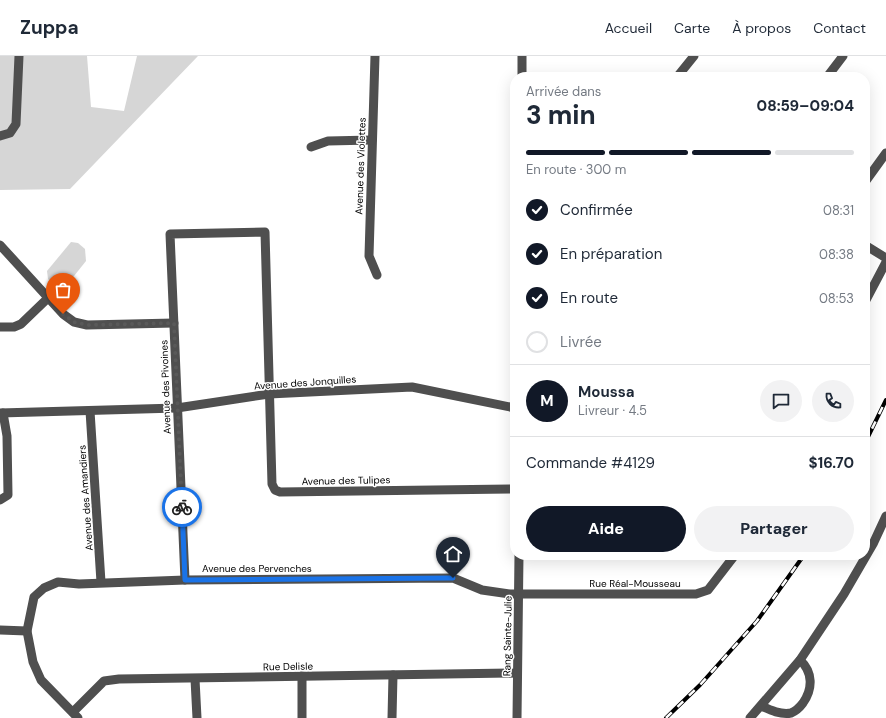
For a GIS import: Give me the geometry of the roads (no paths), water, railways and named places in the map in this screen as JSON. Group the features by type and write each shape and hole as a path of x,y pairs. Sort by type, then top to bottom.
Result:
{"street":[{"path":"0,136 10,133 16,124 19,56"},
{"name":"Avenue des Violettes","path":"375,56 369,256 377,275"},
{"path":"522,56 522,72"},
{"path":"681,72 694,56"},
{"path":"831,72 843,56"},
{"path":"311,147 328,141 372,140"},
{"path":"870,175 886,153"},
{"name":"Avenue des Pivoines","path":"185,580 170,234 265,232 269,394"},
{"path":"0,245 48,298 74,322 87,325 174,323"},
{"path":"870,248 886,258"},
{"path":"870,292 886,262"},
{"path":"0,327 14,327 21,324 48,298"},
{"name":"Avenue des Jonquilles","path":"1,413 177,408 269,394 412,387 510,407"},
{"name":"Avenue des Tulipes","path":"269,394 272,484 276,491 510,489"},
{"name":"Avenue des Amandiers","path":"90,411 101,582"},
{"path":"0,500 8,495 4,480 7,436 1,413"},
{"path":"870,549 886,516"},
{"name":"Rang Sainte-Julie","path":"517,718 518,560"},
{"name":"Rue Réal-Mousseau","path":"518,594 696,594 708,590 731,560"},
{"path":"750,718 800,660 844,594 864,560"},
{"name":"Avenue des Pervenches","path":"27,631 34,597 44,588 58,582 79,584 185,580 453,578 482,590 518,594"},
{"path":"0,630 27,631 33,662 41,680 75,715"},
{"path":"761,706 774,712 790,713 800,706 808,696 810,678 806,666 800,660"},
{"name":"Rue Delisle","path":"75,715 104,681 119,679 517,673"},
{"path":"302,676 302,718"},
{"path":"392,718 393,676"},
{"path":"195,679 197,718"}],"railway":[{"path":"870,433 886,400"},
{"path":"666,718 700,685 757,621 800,560"}]}
